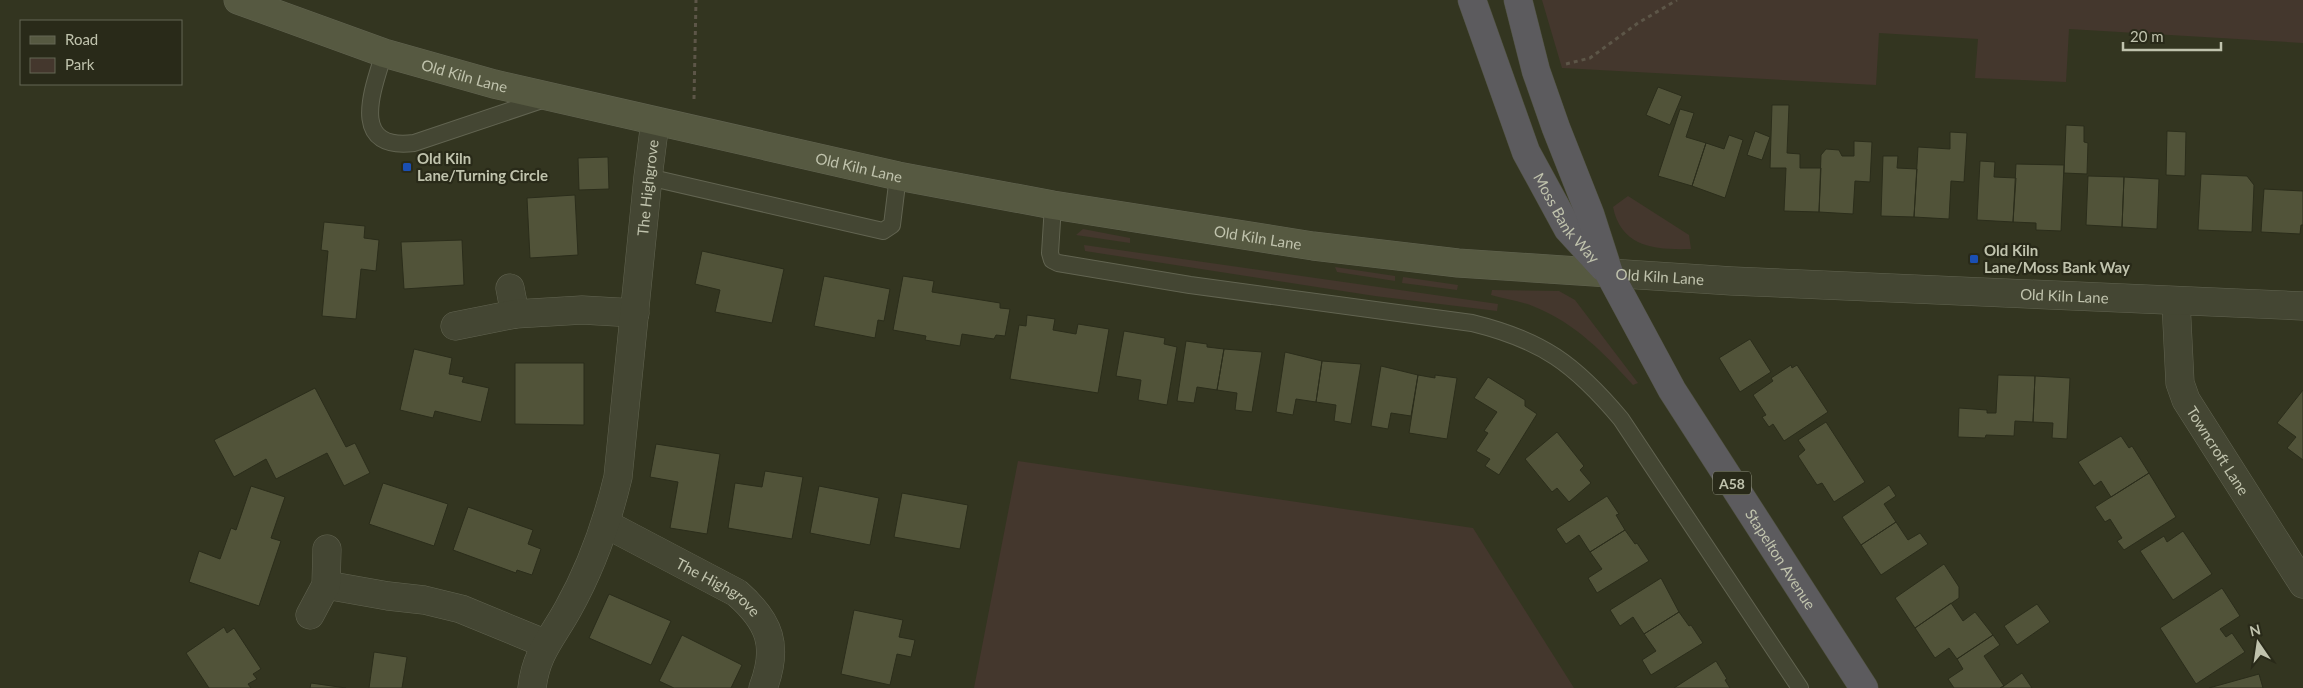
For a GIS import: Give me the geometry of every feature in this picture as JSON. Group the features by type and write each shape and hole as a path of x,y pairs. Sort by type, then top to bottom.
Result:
{"highway":[{"name":"Moss Bank Way","path":"1472,0 1526,152 1568,229 1609,273"},
{"name":"Moss Bank Way","path":"1518,0 1536,70 1556,128 1590,214 1609,273"},
{"name":"Stapelton Avenue","path":"1609,273 1672,390 1864,688"}],"main road":[{"name":"Old Kiln Lane","path":"238,0 384,53 549,97 898,176 1053,205 1313,246 1458,263 1609,273"}],"street":[{"name":"The Highgrove","path":"532,688 534,668 546,644 568,609 606,524 618,477 655,122"},
{"name":"Old Kiln Lane","path":"1609,273 1732,281 2176,302 2303,306"},
{"path":"455,326 513,301 582,310 635,313"},
{"name":"Towncroft Lane","path":"2176,302 2180,383 2186,400 2303,584"},
{"name":"The Highgrove","path":"606,524 737,593 752,606 763,619 769,637 771,656 768,675 763,688"},
{"path":"310,615 326,585 327,549"},
{"path":"326,585 424,600 460,609 546,644"}],"lane":[{"path":"384,53 370,101 370,116 374,129 385,140 396,145 414,142 549,97"},
{"path":"648,177 883,231 892,225 898,176"},
{"path":"1053,205 1050,254 1052,260 1058,263 1190,285 1472,323 1503,331 1539,346 1569,366 1595,389 1620,419 1800,688"}],"path":[{"path":"694,131 696,0"},
{"path":"1563,64 1590,58 1638,23 1677,0"}],"green space":[{"path":"1542,0 2303,0 2303,43 2069,29 2066,82 1975,78 1978,39 1879,33 1876,85 1562,68"},
{"path":"1628,196 1689,235 1691,249 1653,247 1632,239 1617,221 1613,207"},
{"path":"1083,229 1130,238 1130,243 1076,235"},
{"path":"1084,245 1498,304 1497,311 1375,296 1085,251"},
{"path":"1335,267 1395,276 1395,281 1337,272"},
{"path":"1403,277 1458,285 1457,290 1402,283"},
{"path":"1492,290 1559,291 1575,300 1638,383 1633,385 1588,340 1563,322 1530,305 1491,295"},
{"path":"1018,461 1473,528 1574,688 974,688"}],"building":[{"path":"1658,87 1682,96 1670,125 1646,115"},
{"path":"1772,105 1789,105 1787,153 1800,154 1800,168 1821,168 1819,212 1784,211 1786,168 1770,168"},
{"path":"1680,109 1694,113 1686,137 1706,143 1692,186 1658,176"},
{"path":"2066,125 2084,126 2084,142 2088,143 2087,174 2064,173"},
{"path":"1755,131 1770,137 1762,160 1747,155"},
{"path":"2167,131 2186,132 2185,176 2166,175"},
{"path":"1950,132 1967,133 1964,182 1951,181 1949,219 1914,217 1918,147 1950,149"},
{"path":"1729,135 1743,140 1725,198 1692,186 1706,143 1724,149"},
{"path":"1854,141 1872,142 1870,182 1855,181 1853,214 1819,212 1821,155 1826,149 1839,150 1842,156 1854,156"},
{"path":"1883,156 1898,156 1897,168 1917,169 1914,217 1881,216"},
{"path":"608,157 609,189 579,190 578,158"},
{"path":"1980,161 1995,162 1994,177 2016,178 2013,222 1977,220"},
{"path":"2016,164 2064,165 2061,231 2036,230 2036,223 2013,222"},
{"path":"2201,174 2247,176 2254,185 2252,232 2198,230"},
{"path":"2088,176 2124,177 2122,227 2086,225"},
{"path":"2124,177 2159,179 2157,229 2122,227"},
{"path":"2264,189 2303,191 2303,225 2301,225 2300,234 2261,232"},
{"path":"575,195 578,255 530,258 527,198"},
{"path":"324,222 365,226 364,238 379,240 376,271 361,269 356,319 322,316 328,251 321,250"},
{"path":"462,240 464,285 404,289 401,242"},
{"path":"702,251 784,269 772,323 715,312 720,290 695,284"},
{"path":"824,276 890,289 884,321 878,320 875,338 814,326"},
{"path":"903,276 934,281 932,292 1000,303 1000,308 1010,309 1005,336 996,335 994,339 962,334 960,346 925,340 926,336 893,330"},
{"path":"1027,315 1055,319 1053,330 1076,334 1078,324 1109,329 1098,393 1010,379 1019,325 1026,326"},
{"path":"1124,331 1165,338 1164,344 1177,347 1167,405 1138,400 1141,380 1116,376"},
{"path":"1750,339 1771,372 1740,392 1719,358"},
{"path":"1186,341 1207,344 1207,347 1224,349 1217,390 1197,387 1194,403 1177,401"},
{"path":"414,349 452,358 449,374 464,377 462,382 489,388 481,422 435,411 433,418 400,410"},
{"path":"1224,349 1262,352 1252,412 1235,410 1237,393 1217,390"},
{"path":"1285,352 1322,361 1316,402 1296,399 1293,415 1276,412"},
{"path":"1322,361 1361,364 1351,424 1334,421 1336,405 1316,402"},
{"path":"515,363 584,363 584,425 515,424"},
{"path":"1791,365 1792,368 1797,365 1828,412 1784,441 1773,424 1769,427 1762,417 1766,415 1753,395 1773,381 1771,378"},
{"path":"1381,366 1418,375 1411,416 1391,413 1388,429 1371,426"},
{"path":"1418,375 1435,378 1435,375 1457,378 1447,439 1409,433"},
{"path":"1998,375 2035,376 2033,422 2015,421 2014,436 1958,437 1959,408 1987,410 1987,413 1996,413"},
{"path":"2035,376 2070,378 2067,439 2052,438 2053,423 2033,422"},
{"path":"1488,377 1525,400 1525,406 1537,414 1499,475 1485,466 1490,459 1476,451 1488,433 1484,431 1497,412 1474,398"},
{"path":"315,388 346,447 355,443 370,473 344,486 327,453 276,479 266,459 234,477 214,440"},
{"path":"2303,390 2303,460 2287,448 2296,437 2277,423"},
{"path":"1826,422 1865,482 1834,502 1822,483 1817,485 1798,456 1805,450 1798,440"},
{"path":"1557,432 1584,466 1580,470 1591,483 1569,502 1557,488 1552,492 1525,459"},
{"path":"2121,436 2129,448 2132,446 2149,473 2111,497 2101,481 2094,486 2078,462"},
{"path":"656,444 720,454 707,534 670,528 678,482 650,477"},
{"path":"765,471 803,477 792,539 728,528 735,483 762,487"},
{"path":"2149,473 2176,517 2124,550 2117,541 2122,538 2110,519 2105,522 2095,507"},
{"path":"383,483 448,504 434,546 369,524"},
{"path":"1889,485 1896,496 1884,504 1896,522 1861,545 1842,517"},
{"path":"251,486 285,497 271,538 281,541 259,606 189,582 199,551 220,559 231,528 236,530"},
{"path":"819,486 879,498 870,545 810,533"},
{"path":"902,493 968,505 960,549 894,537"},
{"path":"1607,496 1619,514 1616,515 1625,530 1590,552 1579,535 1566,544 1556,529"},
{"path":"468,507 533,530 528,544 541,549 532,575 517,570 516,573 453,550"},
{"path":"1896,522 1908,540 1920,533 1928,544 1881,575 1861,545"},
{"path":"1625,530 1635,544 1637,543 1649,561 1597,593 1588,578 1602,569 1590,552"},
{"path":"2183,531 2212,574 2173,600 2140,551 2164,536 2167,542"},
{"path":"1944,564 1959,587 1959,598 1915,628 1895,598"},
{"path":"1661,578 1679,612 1644,634 1633,617 1620,626 1610,610"},
{"path":"2222,588 2240,616 2220,629 2226,637 2232,633 2245,652 2196,684 2160,628"},
{"path":"609,594 671,621 651,665 589,638"},
{"path":"1951,603 1963,621 1975,612 1993,635 1957,659 1949,648 1935,658 1915,628"},
{"path":"2037,604 2050,622 2017,645 2004,626"},
{"path":"854,610 903,620 899,637 915,640 911,657 897,654 890,685 841,674"},
{"path":"1679,612 1689,626 1691,625 1703,643 1651,675 1642,660 1656,651 1644,634"},
{"path":"224,627 227,633 234,628 261,669 253,674 257,679 248,684 251,688 209,688 186,653"},
{"path":"682,635 742,665 731,688 674,688 659,681"},
{"path":"1993,635 2000,645 1984,656 2004,686 2000,688 1954,688 1948,679 1963,669 1957,659"},
{"path":"374,652 407,657 402,688 369,688"},
{"path":"1716,661 1730,688 1674,688"},
{"path":"2022,673 2032,688 2000,688 2004,686"},
{"path":"2259,674 2263,688 2209,688"},
{"path":"311,683 346,688 310,688"}],"place":[{"name":"Old Kiln Lane/Turning Circle","path":"407,167"},
{"name":"Old Kiln Lane/Moss Bank Way","path":"1974,259"}]}
